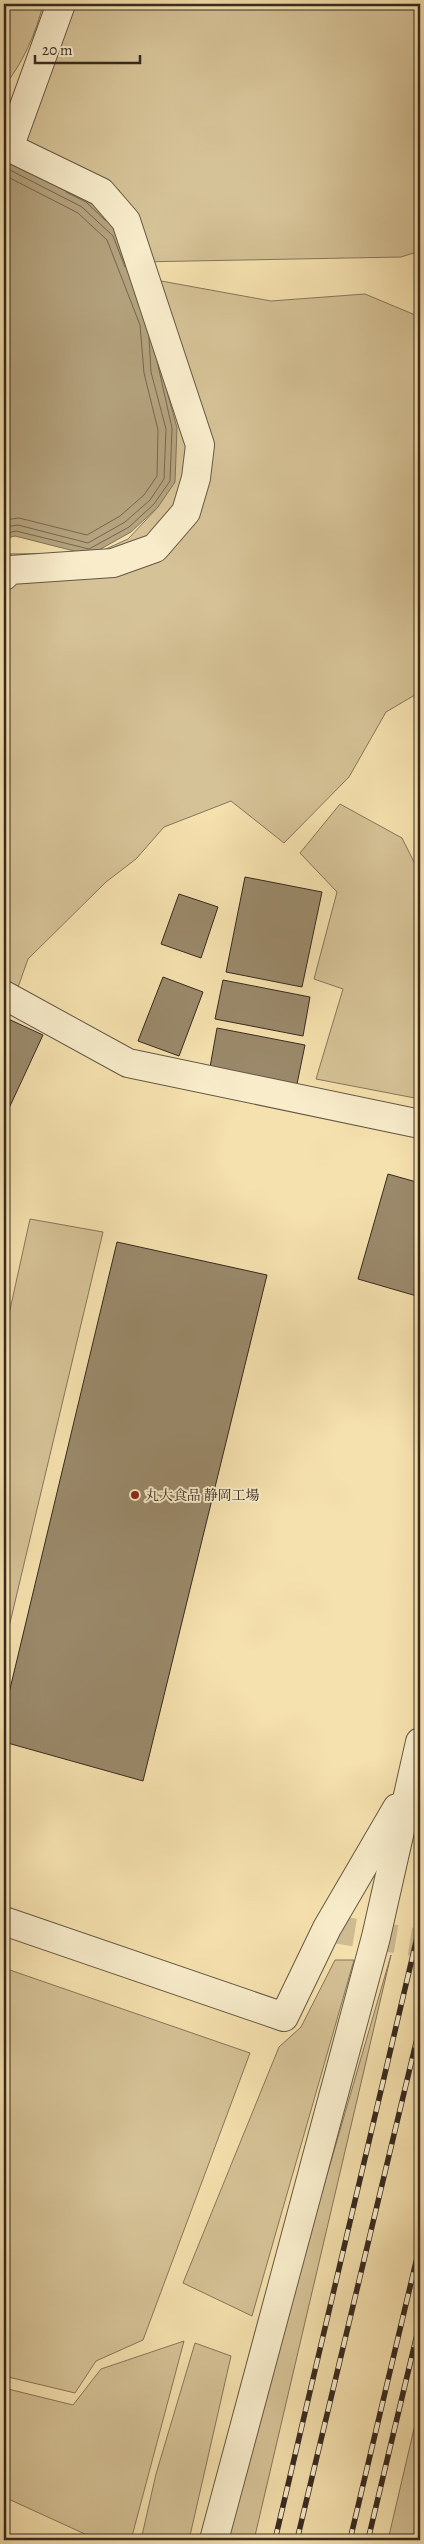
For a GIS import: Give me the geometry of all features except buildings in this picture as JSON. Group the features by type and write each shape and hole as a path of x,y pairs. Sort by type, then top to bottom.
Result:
{"street":[{"path":"4,576 10,570 114,563 155,548 186,512 196,478 200,445 126,222 101,192 7,146 61,4"},
{"path":"4,995 128,1063 420,1124"},
{"path":"214,2540 373,1947 420,1742"},
{"path":"4,1921 284,2017 327,1928 410,1785"}],"shaded area":[{"path":"4,4 43,4 28,47 11,78 4,86"},
{"path":"68,4 420,4 420,251 401,257 139,262 119,190 23,154"},
{"path":"161,281 271,301 365,294 420,317 420,692 386,712 349,777 284,843 231,801 164,827 136,859 106,882 28,959 17,990 4,984 4,554 97,553 128,539 158,507 162,369"},
{"path":"340,804 402,838 420,874 420,1099 316,1079 343,989 314,979 337,892 300,853"},
{"path":"30,1219 103,1232 4,1648 4,1337"},
{"path":"391,1955 254,2540 224,2540 251,2436"},
{"path":"335,1960 354,1960 252,2316 183,2283 279,2047 301,2027"},
{"path":"4,1968 250,2053 143,2340 96,2361 75,2393 4,2376"},
{"path":"184,2341 131,2540 98,2540 4,2497 4,2388 73,2405 101,2369"},
{"path":"195,2343 231,2356 189,2540 141,2540 156,2474"},
{"path":"420,2403 420,2540 388,2540"}],"water":[{"path":"4,154 89,198 123,230 177,428 175,482 158,507 131,532 90,555 15,536 4,539"}],"tunnel":[{"path":"327,1928 420,1943"}],"railway":[{"path":"275,2540 420,1925"},
{"path":"297,2540 420,2026"},
{"path":"350,2540 420,2245"},
{"path":"368,2540 420,2322"}],"place":[{"name":"丸大食品 静岡工場","path":"135,1495"}]}
